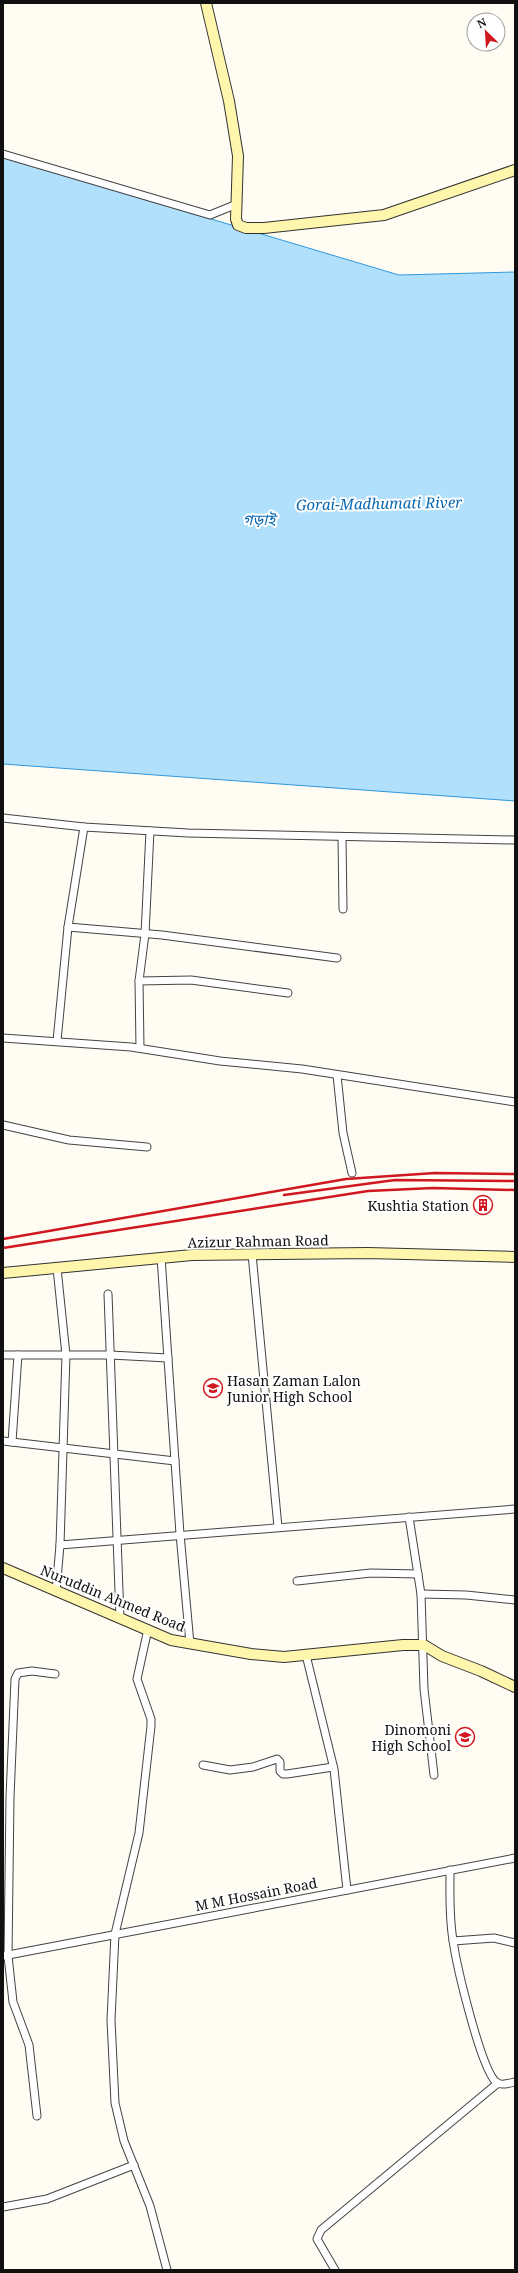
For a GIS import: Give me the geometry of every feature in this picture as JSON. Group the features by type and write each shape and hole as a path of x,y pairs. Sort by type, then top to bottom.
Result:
{"street":[{"path":"206,3 229,101 238,156 236,222 238,225 246,228 356,219 384,215 515,170"},
{"path":"3,154 210,215 237,204"},
{"path":"3,818 84,827 150,831 342,837 515,840"},
{"path":"57,1041 68,927 84,827"},
{"path":"140,1048 140,981 145,934 150,831"},
{"path":"342,837 343,908"},
{"path":"68,927 145,934 337,958"},
{"path":"140,981 191,980 288,993"},
{"path":"3,1038 140,1048 220,1061 263,1064 515,1102"},
{"path":"337,1075 343,1133 352,1173"},
{"path":"3,1125 69,1140 147,1147"},
{"name":"Azizur Rahman Road","path":"3,1273 161,1258 252,1254 368,1253 515,1257"},
{"path":"252,1254 278,1527"},
{"path":"161,1258 180,1534 190,1644"},
{"path":"56,1591 60,1545 66,1355 57,1268"},
{"path":"108,1294 120,1618"},
{"path":"3,1355 110,1355 168,1358"},
{"path":"12,1442 18,1355"},
{"path":"3,1441 175,1461"},
{"path":"60,1545 180,1534 515,1508"},
{"path":"409,1517 421,1594 424,1645 424,1689 434,1775"},
{"name":"Nuruddin Ahmed Road","path":"3,1568 171,1640 190,1644 284,1657 403,1645 424,1645"},
{"path":"297,1581 371,1573 418,1574"},
{"path":"421,1594 466,1595 515,1600"},
{"path":"148,1629 137,1679 151,1719 149,1742 139,1833 115,1934 111,2020 115,2103 124,2140 150,2206 167,2270"},
{"path":"424,1645 442,1656 481,1671 515,1687"},
{"path":"306,1655 332,1767 347,1890"},
{"path":"37,2116 29,2045 13,2002 5,1956 10,1797 15,1679 18,1672 23,1671 55,1674"},
{"path":"203,1765 230,1770 253,1767 277,1759 280,1762 280,1770 282,1774 332,1767"},
{"name":"M M Hossain Road","path":"5,1956 515,1858"},
{"path":"450,1870 453,1941 469,2011 487,2068 498,2083 504,2084 515,2082"},
{"path":"453,1941 494,1938 515,1943"},
{"path":"335,2270 317,2239 321,2230 498,2083"},
{"path":"3,2207 47,2199 134,2165"}],"water":[{"name":"গড়াই","path":"3,157 399,275 515,272 515,801 3,764"}],"railway":[{"path":"3,1239 346,1179 435,1173 515,1174"},
{"path":"284,1195 395,1180 515,1181"},
{"path":"3,1248 368,1191 433,1188 515,1190"}],"place":[{"name":"Kushtia Station","path":"483,1205"},
{"name":"Hasan Zaman Lalon Junior High School","path":"213,1388"},
{"name":"Dinomoni High School","path":"465,1737"}],"water label":[{"name":"Gorai-Madhumati River","path":"379,503"}]}
